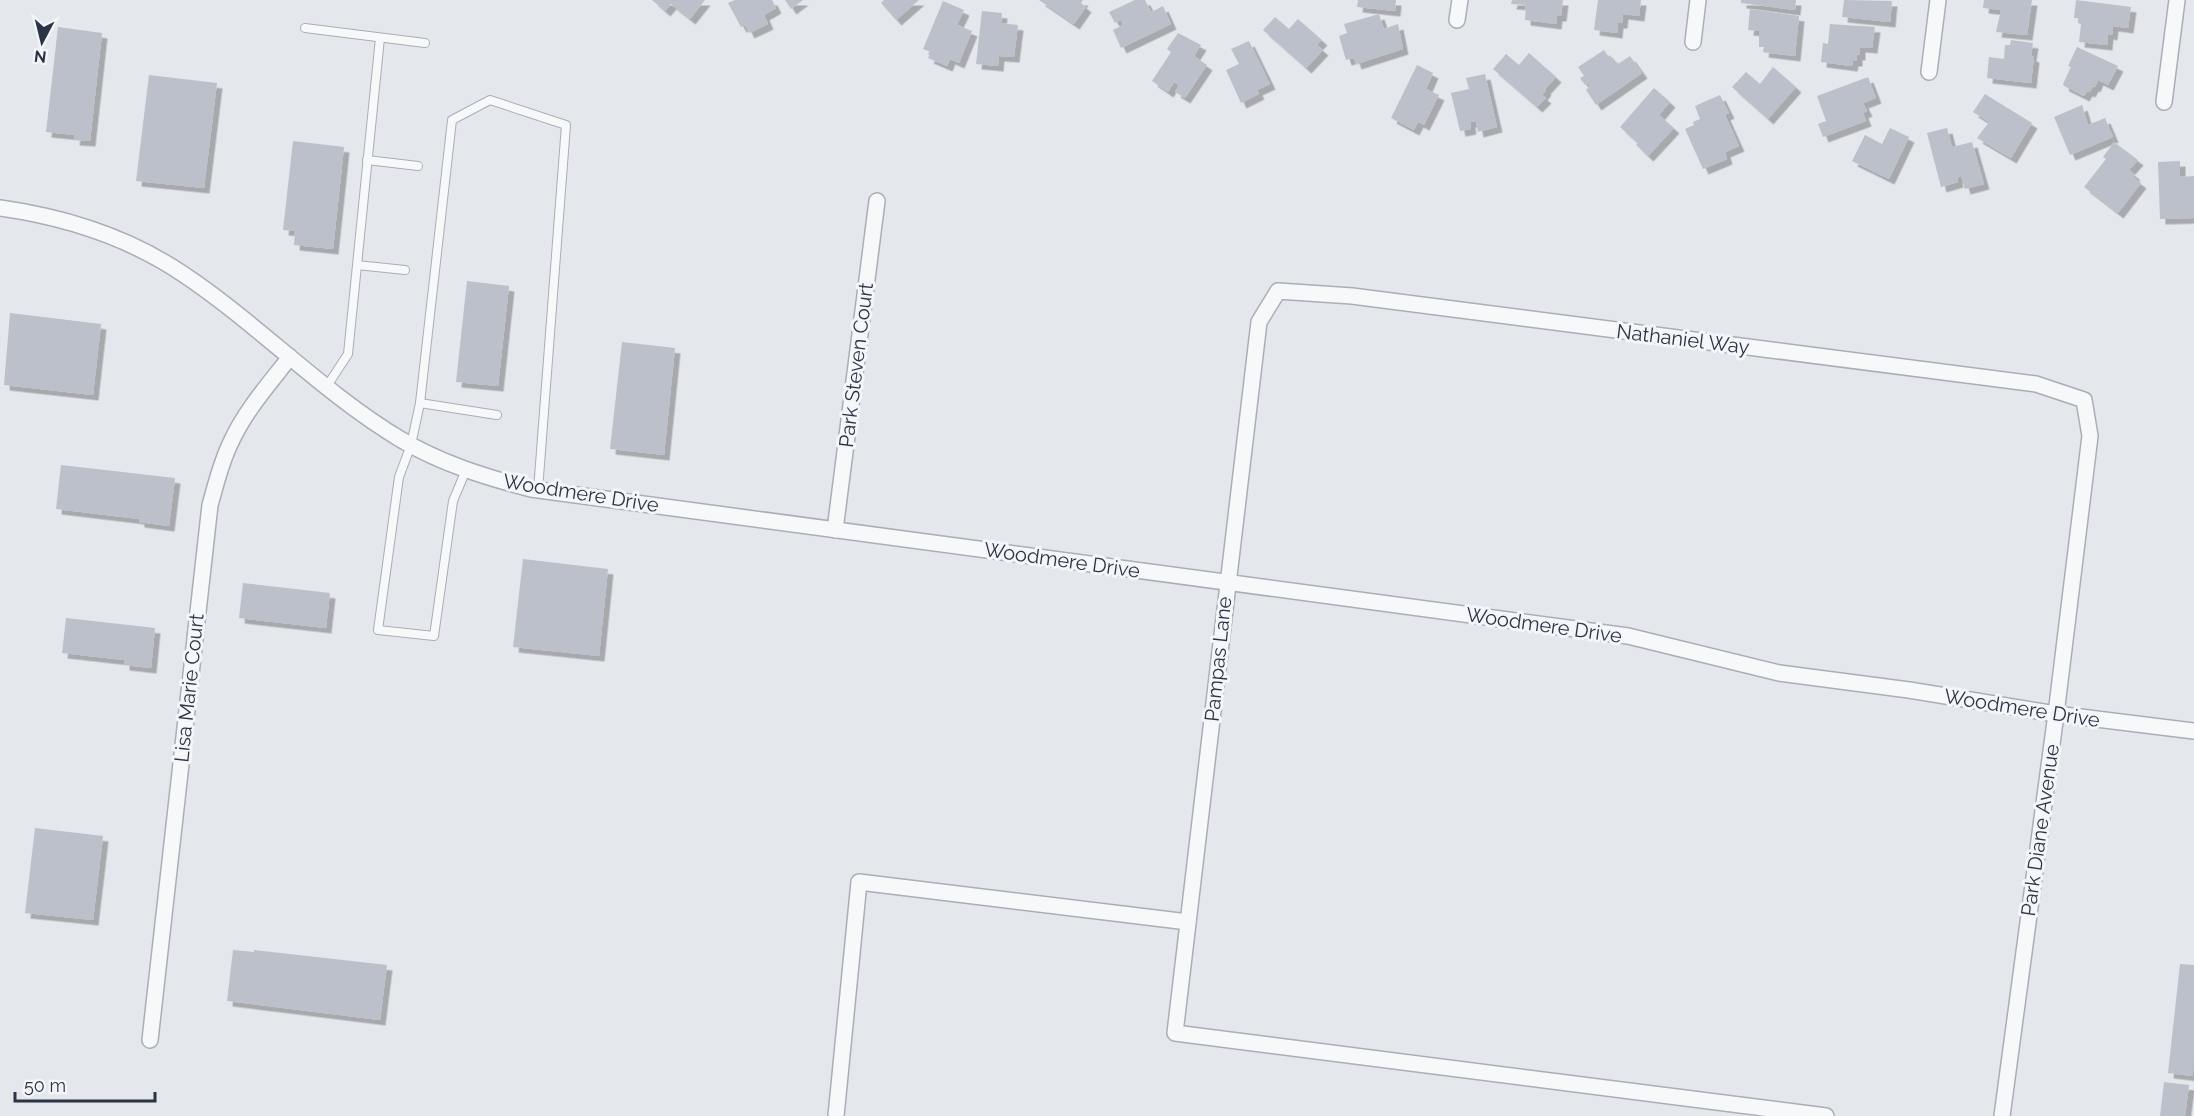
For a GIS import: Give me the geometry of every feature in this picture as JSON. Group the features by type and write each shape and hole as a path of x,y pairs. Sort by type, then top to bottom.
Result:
{"street":[{"path":"1457,20 1460,0"},
{"path":"1693,42 1698,0"},
{"path":"1929,72 1938,0"},
{"path":"2164,102 2177,0"},
{"name":"Park Steven Court","path":"835,530 877,201"},
{"name":"Woodmere Drive","path":"0,208 65,221 101,232 136,247 181,273 217,298 369,419 411,445 439,459 488,478 538,490 1628,636 1779,673 1909,690 2056,714 2194,731"},
{"name":"Nathaniel Way","path":"1278,291 1352,296 2036,384 2084,400"},
{"name":"Pampas Lane","path":"1278,291 1258,322 1175,1033 1826,1116"},
{"name":"Lisa Marie Court","path":"150,1040 210,505 219,470 231,441 249,411 290,357"},
{"name":"Park Diane Avenue","path":"2002,1116 2056,714 2090,436 2084,400"},
{"path":"836,1116 860,882 1188,922"}],"lane":[{"path":"305,28 425,43"},
{"path":"327,386 348,354 380,38"},
{"path":"466,470 453,501 435,636 378,630 399,477 411,445 420,403 452,120 490,99 566,125 538,490"},
{"path":"367,160 418,166"},
{"path":"357,266 405,270"},
{"path":"420,403 497,415"}],"building":[{"path":"652,0 705,0 690,19 671,4 665,11"},
{"path":"735,0 772,0 776,8 764,15 768,24 749,33 745,25 741,27 728,3"},
{"path":"785,0 803,0 791,9"},
{"path":"884,0 919,0 896,20 881,3"},
{"path":"1039,0 1083,0 1081,3 1086,7 1074,24"},
{"path":"1135,0 1145,0 1151,12 1163,6 1171,24 1121,48 1113,30 1123,25 1121,20 1115,23 1109,12"},
{"path":"1358,0 1396,0 1395,11 1357,7"},
{"path":"1512,0 1563,0 1561,16 1557,16 1556,24 1525,20 1526,5 1511,4"},
{"path":"1598,0 1641,0 1639,16 1623,14 1622,23 1618,23 1617,33 1594,30"},
{"path":"1741,0 1796,0 1795,10 1741,3"},
{"path":"1844,0 1892,1 1890,22 1842,17"},
{"path":"1984,0 2032,0 2027,35 1996,32 2001,10 1983,8"},
{"path":"2076,0 2131,7 2128,28 2113,26 2112,35 2108,34 2107,45 2079,42 2081,24 2078,23 2078,18 2074,18"},
{"path":"943,1 964,10 957,25 972,31 959,63 950,59 947,66 928,58 931,52 923,49"},
{"path":"1750,9 1799,16 1795,56 1763,52 1764,47 1759,47 1759,31 1748,30"},
{"path":"982,11 1002,13 1001,23 1018,25 1014,57 999,56 998,66 976,64"},
{"path":"1379,14 1384,29 1398,24 1403,49 1356,64 1354,58 1346,60 1339,36 1347,33 1344,24"},
{"path":"1275,17 1289,29 1298,19 1322,40 1317,45 1323,50 1306,68 1263,30"},
{"path":"1830,24 1875,27 1872,48 1860,47 1860,55 1857,55 1857,61 1853,61 1852,66 1821,62 1823,43 1828,44"},
{"path":"58,27 102,33 90,141 74,140 75,135 46,132"},
{"path":"1178,33 1201,45 1194,56 1207,65 1185,98 1175,92 1179,85 1174,82 1168,92 1152,81 1171,52 1167,49"},
{"path":"2011,40 2033,43 2031,83 1987,78 1989,57 2004,59 2005,45 2010,45"},
{"path":"1249,41 1270,84 1257,90 1259,94 1241,103 1226,70 1239,64 1231,49"},
{"path":"2077,47 2118,66 2108,85 2098,80 2095,87 2093,86 2084,96 2063,84"},
{"path":"1604,50 1610,59 1612,57 1618,64 1630,56 1642,73 1596,105 1586,90 1590,86 1587,83 1585,85 1580,78 1584,76 1578,67"},
{"path":"1529,53 1556,77 1545,89 1542,95 1546,98 1537,107 1493,69 1506,54 1519,65"},
{"path":"1417,65 1433,73 1426,89 1439,95 1424,125 1418,122 1414,130 1391,118"},
{"path":"1773,67 1796,87 1768,119 1732,87 1746,72 1760,84"},
{"path":"1485,74 1497,127 1478,132 1476,121 1470,122 1471,129 1460,131 1451,93 1469,89 1466,78"},
{"path":"149,75 217,83 204,188 136,181"},
{"path":"1868,77 1876,98 1863,103 1867,111 1863,113 1866,121 1823,137 1818,124 1826,121 1817,96"},
{"path":"1654,88 1670,102 1659,115 1674,128 1648,156 1636,145 1638,143 1620,127"},
{"path":"1985,94 2032,123 2011,158 1977,138 1989,122 1973,112"},
{"path":"1720,95 1729,113 1725,115 1739,146 1725,152 1727,159 1703,169 1685,129 1700,119 1695,106"},
{"path":"2082,105 2088,125 2105,118 2113,137 2070,155 2054,117"},
{"path":"1890,128 1909,137 1889,179 1852,161 1865,135 1882,144"},
{"path":"1947,128 1952,147 1972,142 1984,184 1965,189 1961,176 1957,178 1958,182 1941,187 1927,133"},
{"path":"293,141 344,147 333,249 294,245 295,231 283,230"},
{"path":"2114,142 2138,160 2129,170 2135,175 2133,177 2141,183 2118,213 2084,187 2106,159 2103,157"},
{"path":"2180,161 2180,177 2194,176 2194,218 2160,219 2158,162"},
{"path":"467,281 509,286 498,386 456,382"},
{"path":"10,313 101,324 93,395 4,385"},
{"path":"622,342 675,348 664,455 610,449"},
{"path":"61,465 175,478 169,526 139,522 139,519 56,509"},
{"path":"523,559 608,569 599,656 513,647"},
{"path":"243,583 330,593 326,628 239,618"},
{"path":"66,618 155,628 151,668 124,665 124,660 62,653"},
{"path":"35,828 103,836 93,920 25,913"},
{"path":"233,950 254,952 254,950 387,965 380,1020 227,1001"},
{"path":"2180,964 2194,965 2193,1076 2168,1073"},
{"path":"2164,1082 2189,1085 2185,1116 2160,1116"}]}
